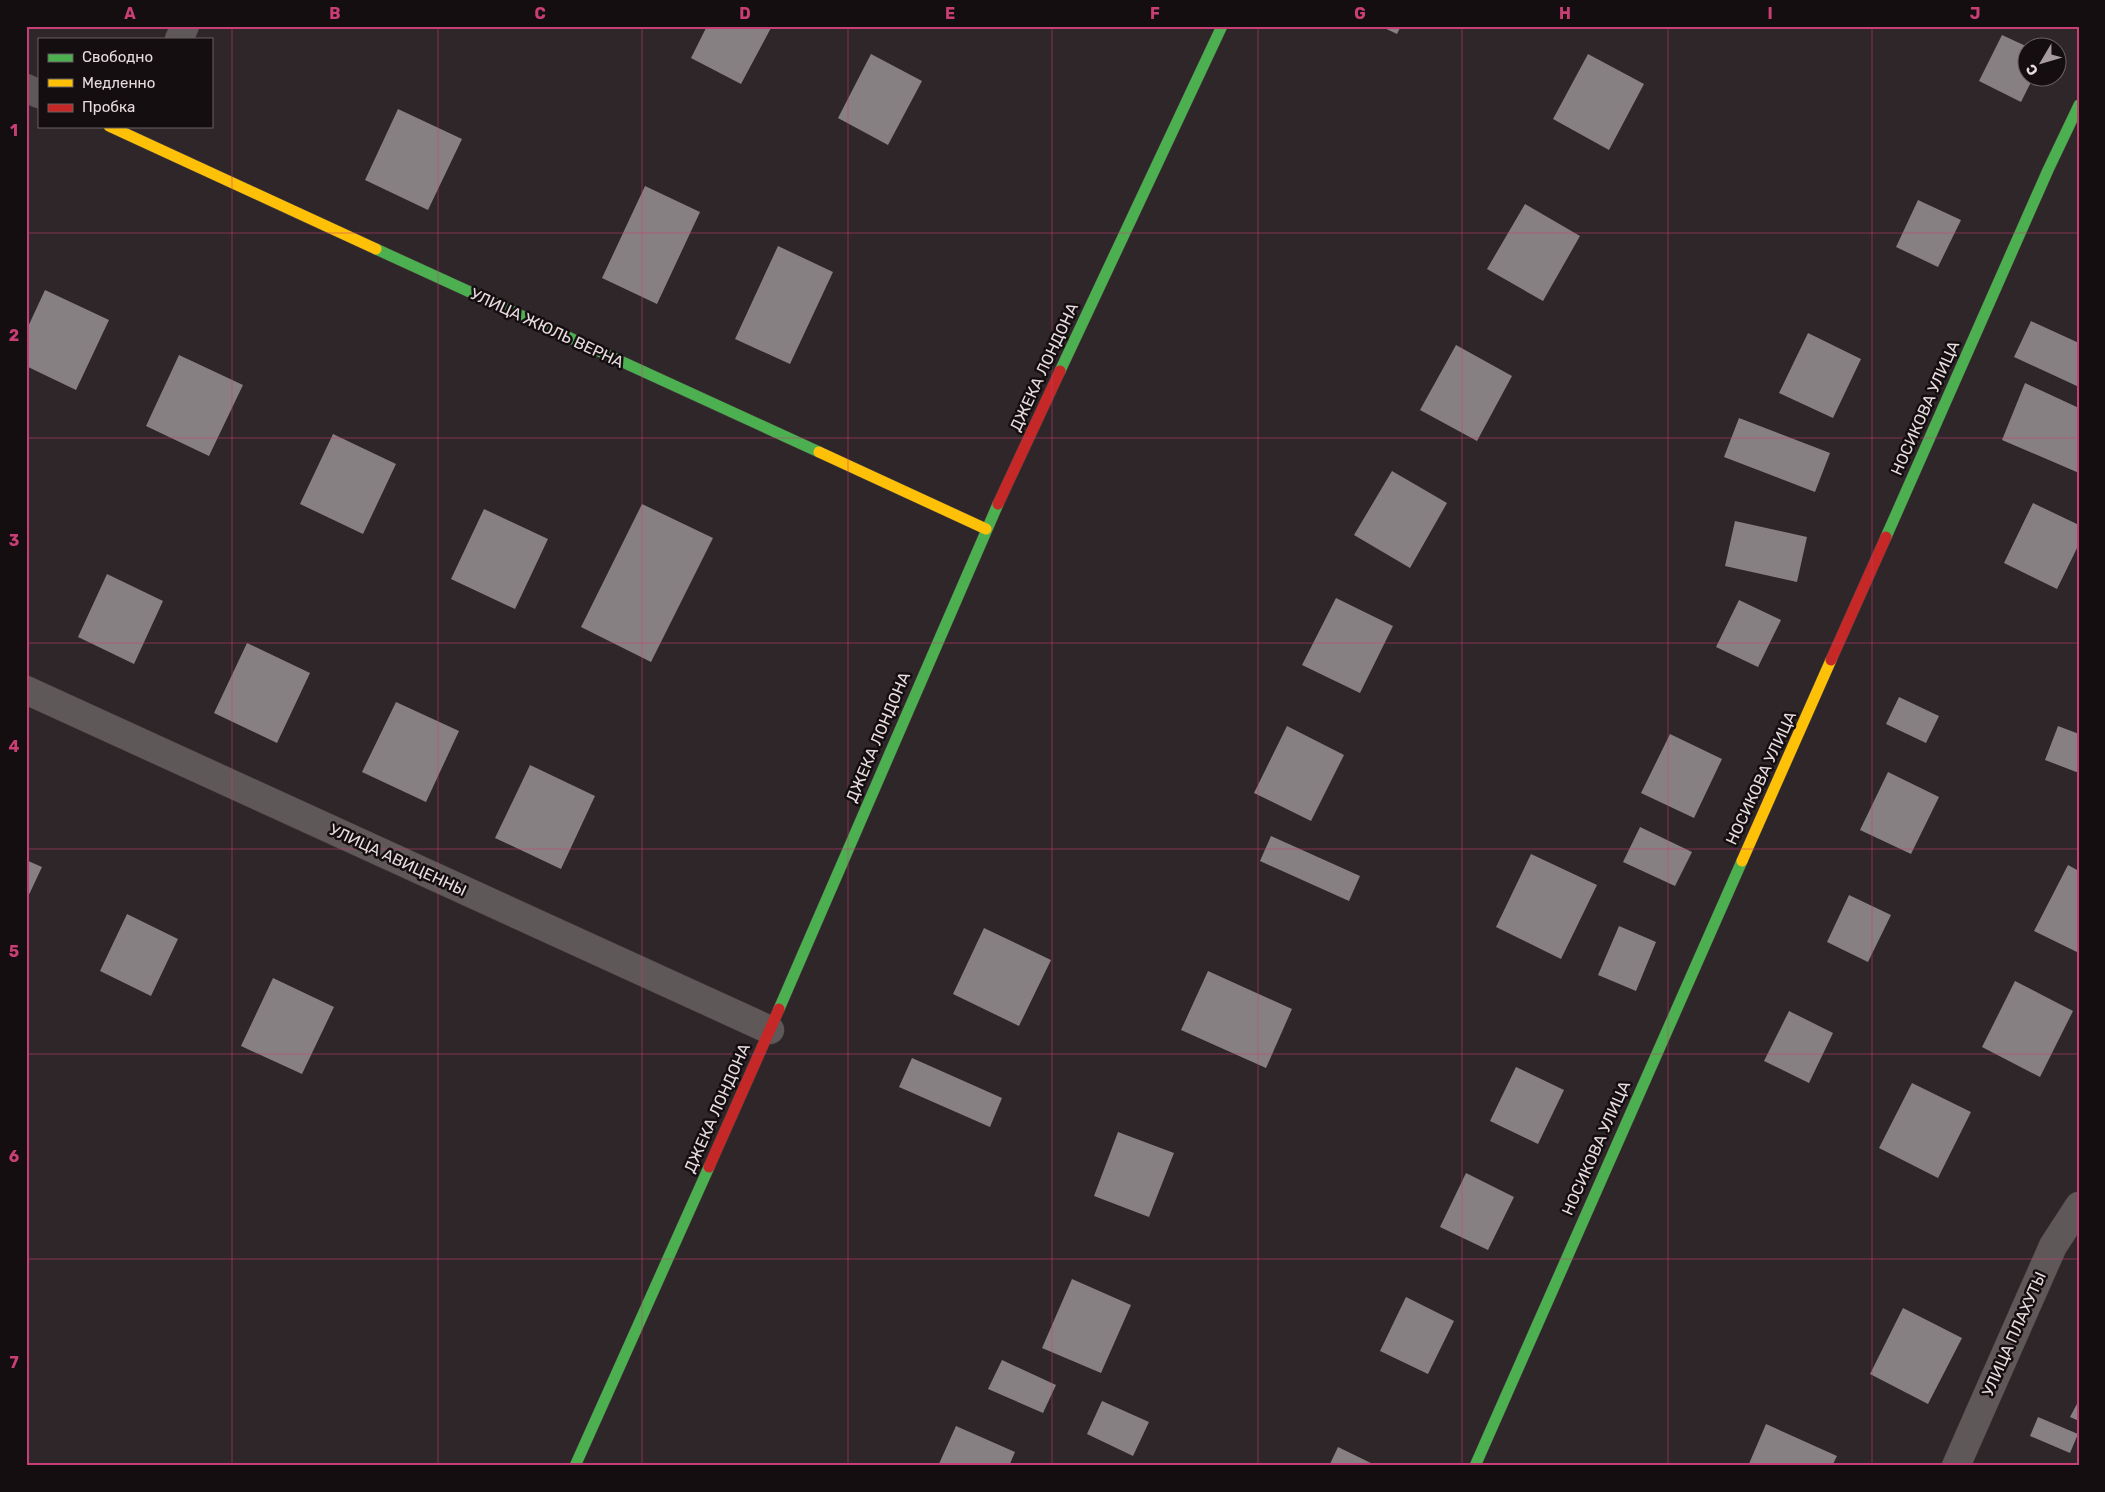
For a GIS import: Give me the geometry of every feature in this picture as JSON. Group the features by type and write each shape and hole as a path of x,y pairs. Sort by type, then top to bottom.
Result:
{"street":[{"path":"179,38 185,26"},
{"name":"ДЖЕКА ЛОНДОНА","path":"574,1466 770,1030 986,529 1222,26"},
{"path":"26,88 38,94"},
{"name":"НОСИКОВА УЛИЦА","path":"1475,1466 1682,990 1810,710 2048,170 2079,105"},
{"name":"УЛИЦА ЖЮЛЬ ВЕРНА","path":"117,128 136,132 986,529"},
{"name":"УЛИЦА АВИЦЕННЫ","path":"26,690 770,1030"},
{"name":"УЛИЦА ПЛАХУТЫ","path":"1956,1466 2053,1246 2079,1206"}],"building":[{"path":"707,26 772,26 741,84 691,58"},
{"path":"1380,26 1401,26 1397,34"},
{"path":"2002,35 2018,42 2018,88 2028,88 2021,102 1979,81"},
{"path":"871,54 922,81 888,145 838,118"},
{"path":"1588,54 1644,84 1609,150 1553,119"},
{"path":"398,109 462,139 428,210 365,180"},
{"path":"645,186 700,212 657,304 602,278"},
{"path":"1918,200 1961,220 1938,267 1896,247"},
{"path":"1525,204 1580,236 1543,301 1487,269"},
{"path":"778,246 833,272 790,364 735,339"},
{"path":"45,290 109,320 76,390 26,366 26,331"},
{"path":"2031,321 2079,343 2079,387 2014,357"},
{"path":"1808,333 1861,359 1833,418 1779,393"},
{"path":"1456,345 1512,376 1477,441 1420,410"},
{"path":"179,355 243,385 209,456 146,426"},
{"path":"2025,383 2079,408 2079,473 2002,440"},
{"path":"1739,418 1830,453 1815,492 1724,457"},
{"path":"333,434 396,464 363,534 300,504"},
{"path":"1392,471 1447,503 1410,568 1354,535"},
{"path":"2033,503 2079,525 2079,544 2057,589 2004,563"},
{"path":"642,504 713,538 651,662 581,627"},
{"path":"484,509 548,539 515,609 451,579"},
{"path":"1735,521 1807,537 1797,582 1725,566"},
{"path":"107,574 163,601 134,664 78,637"},
{"path":"1336,598 1393,626 1360,693 1302,665"},
{"path":"1739,600 1781,620 1758,667 1716,647"},
{"path":"247,643 310,673 277,743 214,713"},
{"path":"1899,697 1939,716 1926,743 1886,724"},
{"path":"396,702 459,731 426,802 362,772"},
{"path":"1287,726 1344,755 1311,821 1254,793"},
{"path":"2058,726 2079,734 2079,773 2045,760"},
{"path":"1670,734 1722,759 1694,818 1641,793"},
{"path":"530,765 595,796 561,869 495,838"},
{"path":"1888,772 1939,797 1911,854 1860,830"},
{"path":"1640,827 1692,852 1675,886 1623,862"},
{"path":"1271,836 1360,876 1349,901 1260,861"},
{"path":"1531,854 1597,885 1561,959 1496,927"},
{"path":"26,860 42,867 26,901"},
{"path":"2068,865 2079,871 2079,953 2034,931"},
{"path":"1849,895 1891,915 1868,962 1827,942"},
{"path":"127,914 178,939 151,996 100,971"},
{"path":"1619,926 1656,942 1636,991 1598,975"},
{"path":"984,928 1051,960 1019,1026 953,994"},
{"path":"1208,971 1292,1009 1266,1068 1181,1030"},
{"path":"273,978 334,1007 302,1074 241,1046"},
{"path":"2015,981 2073,1011 2040,1077 1982,1047"},
{"path":"1789,1011 1833,1033 1809,1083 1764,1061"},
{"path":"912,1058 1002,1098 990,1127 899,1087"},
{"path":"1516,1067 1564,1090 1538,1144 1490,1121"},
{"path":"1912,1083 1971,1112 1938,1178 1879,1148"},
{"path":"1118,1132 1174,1153 1149,1217 1094,1196"},
{"path":"1466,1173 1514,1197 1488,1250 1440,1227"},
{"path":"1072,1279 1131,1305 1101,1373 1042,1348"},
{"path":"1406,1297 1454,1321 1428,1374 1380,1351"},
{"path":"1903,1308 1962,1338 1928,1404 1870,1374"},
{"path":"1002,1360 1056,1385 1043,1413 988,1389"},
{"path":"2079,1400 2079,1421 2070,1417"},
{"path":"1102,1401 1149,1422 1133,1456 1087,1434"},
{"path":"2038,1417 2078,1434 2070,1453 2030,1436"},
{"path":"1766,1424 1837,1456 1832,1466 1748,1466"},
{"path":"956,1426 1015,1452 1009,1466 938,1466"},
{"path":"1338,1447 1377,1466 1329,1466"}],"traffic: fast":[{"path":"1060,371 1222,26"},
{"path":"1886,537 2048,170 2079,105"},
{"path":"376,249 819,452"},
{"path":"779,1009 998,504"},
{"path":"1475,1466 1742,861"},
{"path":"575,1466 709,1167"}],"traffic: slow":[{"path":"113,128 376,249"},
{"path":"819,452 986,529"},
{"path":"1742,861 1831,660"}],"traffic: jam":[{"path":"998,504 1060,371"},
{"path":"1831,660 1886,537"},
{"path":"709,1167 779,1009"}]}
